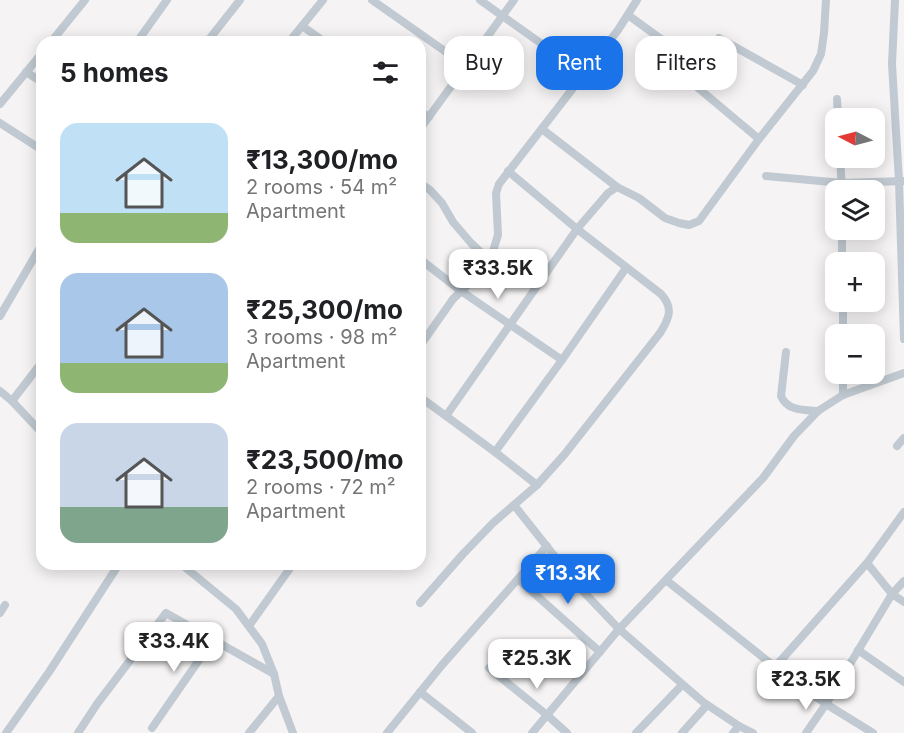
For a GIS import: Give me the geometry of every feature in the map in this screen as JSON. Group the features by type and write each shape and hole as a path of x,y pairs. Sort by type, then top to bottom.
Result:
{"street":[{"path":"56,36 86,0"},
{"path":"141,36 167,0"},
{"path":"212,36 240,0"},
{"path":"294,36 323,0"},
{"path":"372,0 423,36"},
{"path":"480,0 536,40"},
{"path":"488,36 514,0"},
{"path":"613,36 637,0"},
{"path":"542,129 617,187 639,198 665,218 689,225 699,221 759,139 813,71 821,54 826,0"},
{"path":"894,0 892,64 901,181 904,339"},
{"path":"628,15 661,39 675,65 685,77 759,139"},
{"path":"302,26 316,36"},
{"path":"426,38 444,51"},
{"path":"737,48 802,85"},
{"path":"0,103 36,60"},
{"path":"26,72 36,78"},
{"path":"426,121 449,90"},
{"path":"426,337 461,291 490,261 498,235 496,193 499,184 572,90"},
{"path":"837,99 837,108"},
{"path":"0,123 36,146"},
{"path":"420,603 493,523 537,485 589,424 667,322 669,312 667,301 661,294 577,230 508,171"},
{"path":"766,176 825,185"},
{"path":"885,183 901,181"},
{"path":"426,187 442,203 453,222 471,243 490,261"},
{"path":"446,416 577,230 608,193 617,187"},
{"path":"0,316 36,254"},
{"path":"426,264 461,291 562,360"},
{"path":"495,452 626,268"},
{"path":"786,352 782,401 792,408 818,411"},
{"path":"12,401 36,370"},
{"path":"531,733 619,629 763,478 794,436 818,411 843,395 904,372"},
{"path":"843,384 843,395"},
{"path":"0,391 36,427"},
{"path":"426,401 537,485"},
{"path":"897,446 904,438"},
{"path":"514,505 579,587 619,629 736,729 753,733"},
{"path":"775,667 867,563 904,512"},
{"path":"387,733 547,546"},
{"path":"867,563 892,594 904,602"},
{"path":"6,733 49,672 115,570"},
{"path":"188,570 236,609 262,644 293,733"},
{"path":"249,626 289,570"},
{"path":"518,579 600,652"},
{"path":"666,580 775,667 826,704 873,733"},
{"path":"806,733 892,594 904,580"},
{"path":"78,733 97,704 166,613 274,674"},
{"path":"152,728 206,650 219,643"},
{"path":"858,650 904,682"},
{"path":"489,668 567,733"},
{"path":"636,733 682,685"},
{"path":"420,692 472,733"},
{"path":"249,733 279,696"},
{"path":"681,733 707,705"}]}
